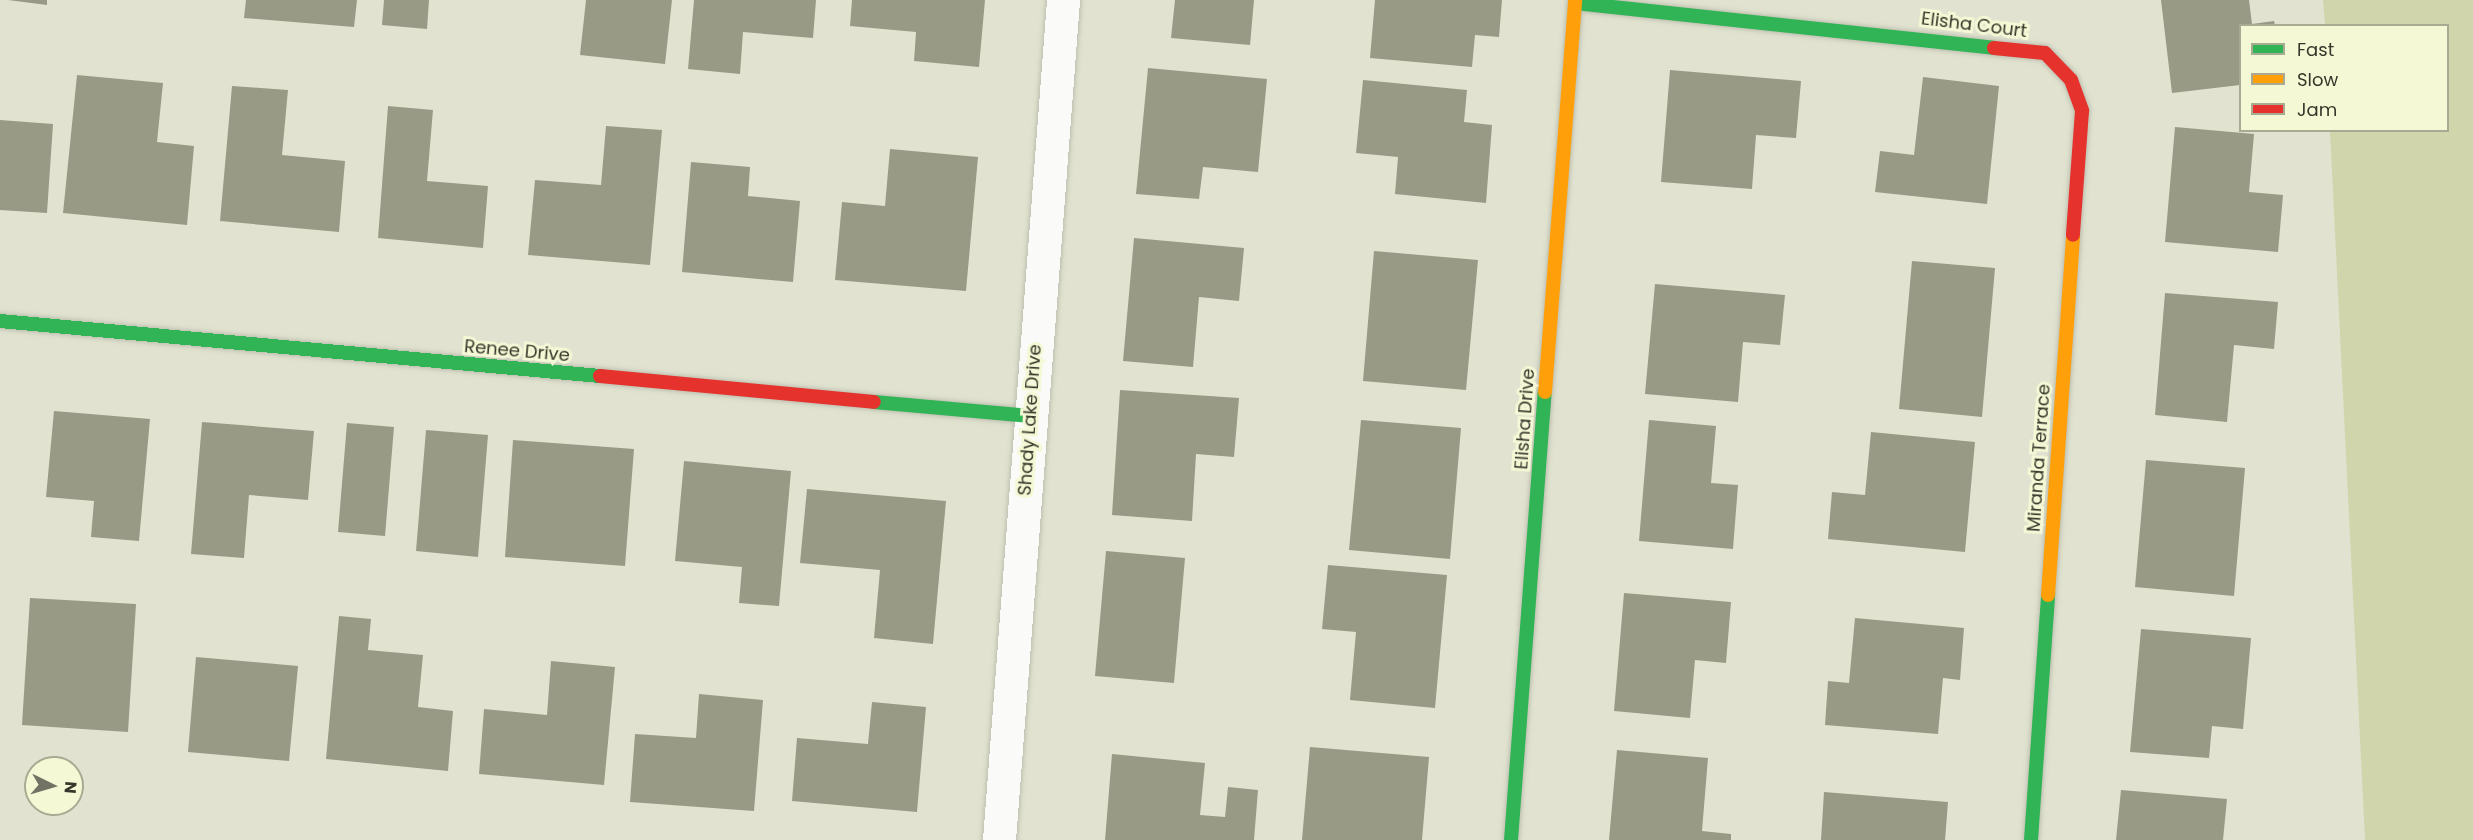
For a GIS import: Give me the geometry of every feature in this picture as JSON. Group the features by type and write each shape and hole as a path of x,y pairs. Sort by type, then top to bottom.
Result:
{"street":[{"name":"Shady Lake Drive","path":"999,840 1063,0"},
{"name":"Elisha Court","path":"1575,2 2045,52 2071,80"},
{"name":"Elisha Drive","path":"1510,840 1575,2"},
{"name":"Miranda Terrace","path":"2031,840 2082,111 2071,80"},
{"name":"Renee Drive","path":"0,321 1030,416"}],"green space":[{"path":"2323,0 2473,0 2473,840 2365,840 2330,132 2449,132 2449,24 2325,24"}],"building":[{"path":"8,0 47,0 47,5"},
{"path":"246,0 357,0 354,27 244,18"},
{"path":"384,0 429,0 427,29 382,25"},
{"path":"586,0 672,0 665,64 580,55"},
{"path":"694,0 816,0 813,38 743,32 740,74 688,69"},
{"path":"852,0 985,0 979,67 914,61 916,32 850,26"},
{"path":"1175,0 1254,0 1250,45 1171,38"},
{"path":"1375,0 1502,0 1499,37 1475,35 1472,67 1370,58"},
{"path":"2161,0 2249,0 2252,24 2239,24 2239,85 2172,93"},
{"path":"2274,21 2275,24 2252,24"},
{"path":"1148,68 1267,79 1258,172 1203,167 1199,199 1136,194"},
{"path":"1670,70 1801,81 1796,138 1756,135 1752,189 1661,182"},
{"path":"77,75 163,83 157,142 194,146 187,225 63,213"},
{"path":"1923,77 1999,86 1987,204 1875,192 1880,151 1914,155"},
{"path":"1363,80 1467,90 1464,122 1492,125 1486,203 1395,194 1398,157 1356,153"},
{"path":"232,86 288,90 282,155 345,161 339,232 220,221"},
{"path":"388,106 433,110 427,181 488,186 483,248 378,238"},
{"path":"0,120 53,124 47,213 0,210"},
{"path":"606,126 662,130 650,265 528,255 535,180 601,185"},
{"path":"2175,127 2254,134 2249,192 2283,195 2278,252 2165,242"},
{"path":"890,149 978,157 966,291 835,280 842,202 885,206"},
{"path":"691,162 750,167 748,196 800,201 793,282 682,272"},
{"path":"1134,238 1244,248 1239,301 1199,297 1193,367 1123,361"},
{"path":"1374,251 1478,260 1466,390 1363,381"},
{"path":"1912,261 1995,268 1982,417 1899,409"},
{"path":"1655,284 1785,295 1780,345 1743,342 1738,402 1645,394"},
{"path":"2165,293 2278,302 2274,349 2234,345 2227,422 2155,415"},
{"path":"1120,390 1239,398 1234,457 1196,454 1192,521 1112,515"},
{"path":"54,411 150,419 139,541 91,537 94,501 46,497"},
{"path":"1361,420 1461,428 1450,559 1349,550"},
{"path":"1649,420 1716,426 1711,483 1738,485 1733,549 1639,541"},
{"path":"202,422 314,431 308,500 249,495 244,558 191,554"},
{"path":"347,423 394,427 385,536 338,532"},
{"path":"426,430 488,435 478,557 416,551"},
{"path":"1871,432 1975,442 1965,552 1828,539 1832,492 1865,495"},
{"path":"513,440 634,449 625,566 505,557"},
{"path":"2146,460 2245,468 2234,596 2135,587"},
{"path":"684,461 791,471 779,606 739,603 742,567 675,561"},
{"path":"807,489 946,501 933,644 874,638 880,570 800,563"},
{"path":"1106,551 1185,558 1174,683 1095,676"},
{"path":"1328,565 1447,575 1435,708 1350,700 1356,632 1322,629"},
{"path":"1624,593 1731,602 1726,663 1695,660 1690,718 1614,711"},
{"path":"30,598 136,604 128,732 22,725"},
{"path":"339,616 371,619 368,650 423,655 418,707 453,711 448,771 326,759"},
{"path":"1855,618 1964,628 1960,680 1943,678 1938,734 1825,725 1828,681 1849,683"},
{"path":"2141,629 2251,638 2243,729 2212,726 2209,758 2130,752"},
{"path":"196,657 298,666 289,761 188,752"},
{"path":"551,661 615,667 604,785 479,774 484,709 547,715"},
{"path":"699,694 763,700 754,811 630,802 635,734 696,738"},
{"path":"872,702 926,707 917,812 792,801 797,738 868,744"},
{"path":"1310,747 1429,757 1422,840 1302,840"},
{"path":"1617,750 1708,758 1702,831 1731,834 1731,840 1609,840"},
{"path":"1112,754 1205,763 1200,815 1225,817 1228,787 1258,790 1254,840 1105,840"},
{"path":"2121,790 2227,799 2223,840 2116,840"},
{"path":"1824,792 1948,802 1945,840 1821,840"}],"traffic: fast":[{"path":"1575,3 1994,48"},
{"path":"0,321 600,376"},
{"path":"1511,840 1545,392"},
{"path":"874,402 1030,416"},
{"path":"2031,840 2048,595"}],"traffic: slow":[{"path":"1545,392 1575,0"},
{"path":"2048,595 2073,235"}],"traffic: jam":[{"path":"1994,48 2045,53 2071,80 2082,111 2073,235"},
{"path":"600,376 874,402"}]}
